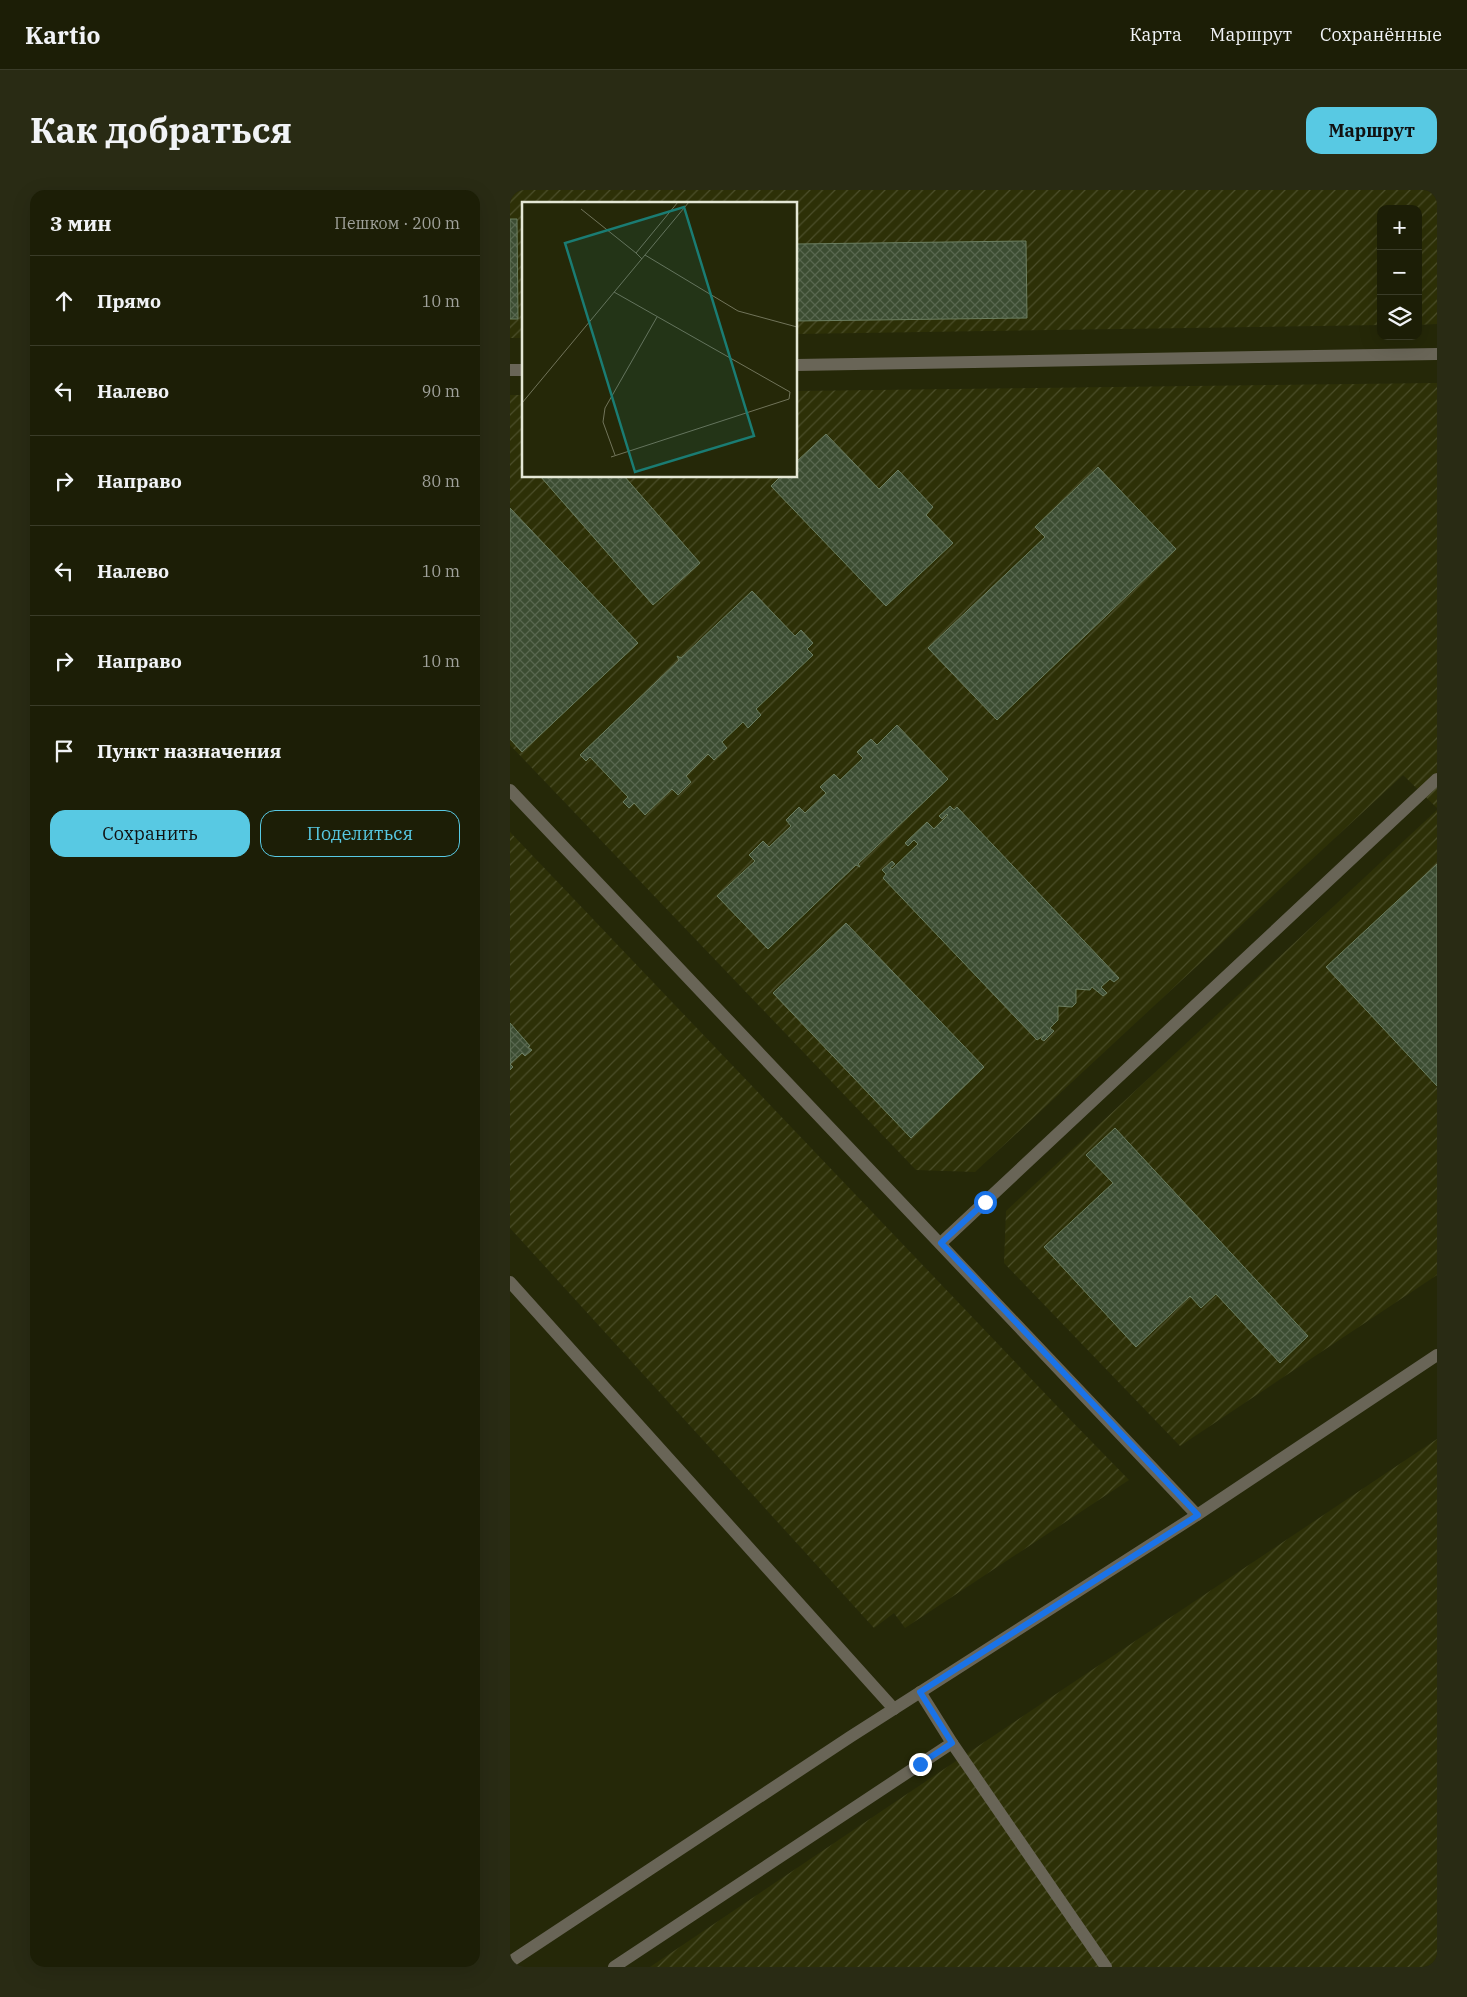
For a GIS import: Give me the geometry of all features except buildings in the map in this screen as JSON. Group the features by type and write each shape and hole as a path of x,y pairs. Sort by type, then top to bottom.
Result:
{"street":[{"path":"798,365 1437,354"},
{"path":"941,1243 1437,779"},
{"path":"510,790 1198,1515"},
{"path":"510,1282 894,1709"},
{"path":"510,1962 920,1692 1198,1515 1437,1356"},
{"path":"920,1692 952,1743 1106,1967"},
{"path":"614,1967 952,1743"}],"shaded area":[{"path":"510,190 1437,190 1437,324 1422,325 1422,205 1377,205 1377,325 798,334 798,202 522,202 522,338 510,338"},
{"path":"1437,383 1437,808 1403,775 975,1172 916,1170 510,745 510,395 522,395 522,478 798,478 798,391"},
{"path":"1437,810 1437,1275 1180,1446 1004,1263 1006,1211"},
{"path":"510,832 1129,1480 905,1628 894,1613 874,1628 510,1228"},
{"path":"1437,1439 1437,1967 650,1967 962,1757"}],"route":[{"path":"920,1764 952,1743 920,1692 1198,1515 941,1243 985,1202"}]}
